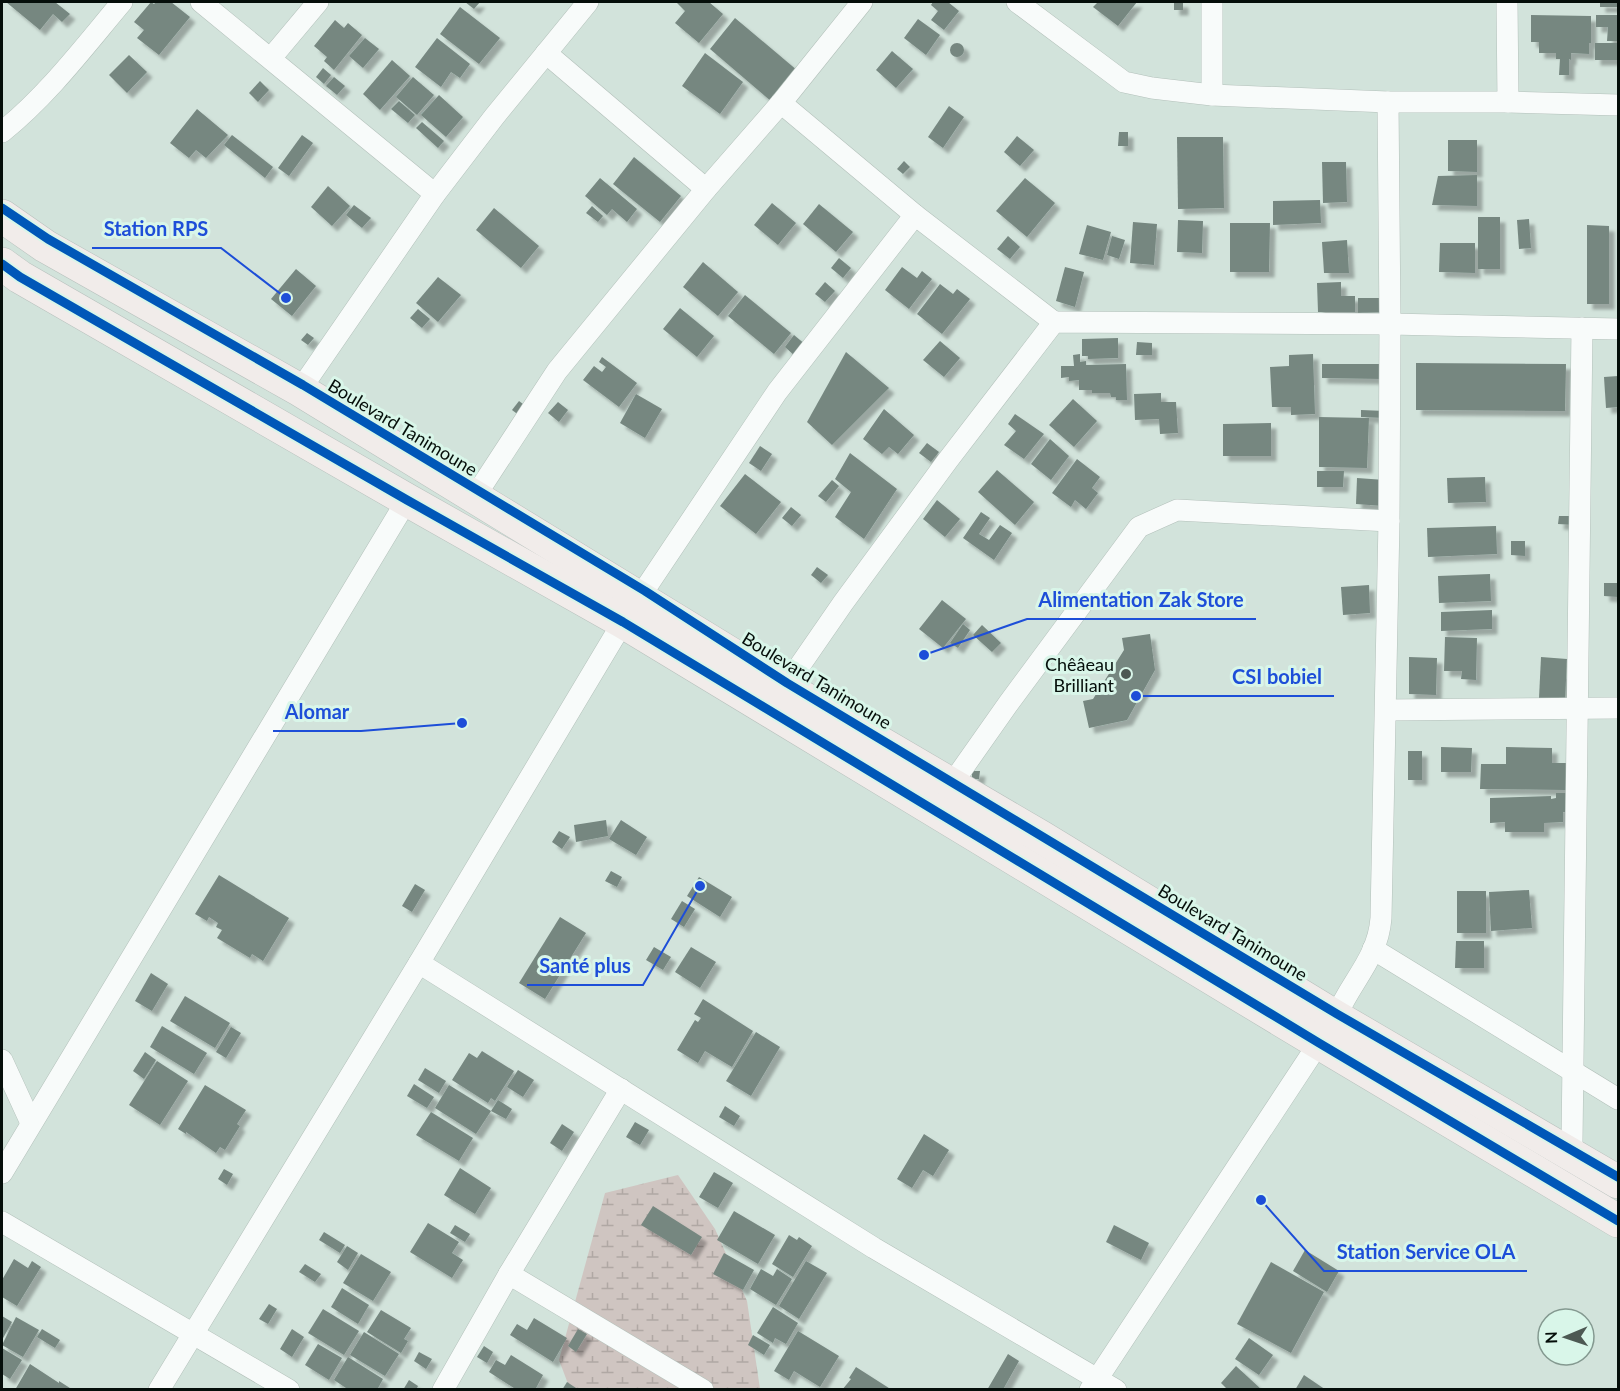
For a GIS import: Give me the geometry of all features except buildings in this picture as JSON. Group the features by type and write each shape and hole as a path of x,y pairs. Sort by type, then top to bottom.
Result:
{"main road":[{"name":"Boulevard Tanimoune","path":"2,216 45,246 300,390 474,498 632,610 1319,1043 1618,1221"},
{"name":"Boulevard Tanimoune","path":"2,264 20,277 407,500 785,687 1041,837 1336,1017 1618,1182"}],"street":[{"path":"2,132 44,94 122,2"},
{"path":"201,2 435,194"},
{"path":"271,58 318,2"},
{"path":"300,390 435,194 588,2"},
{"path":"474,498 546,386 862,2"},
{"path":"1017,2 1127,83 1152,88 1212,95 1388,102 1618,105"},
{"path":"1212,2 1212,95"},
{"path":"1507,2 1508,102"},
{"path":"546,53 706,189"},
{"path":"1094,1384 1336,1017 1362,974 1378,936 1381,918 1389,521 1388,102"},
{"path":"781,103 915,215 1054,322 1390,324 1618,329"},
{"path":"159,1389 632,610 777,392 915,215"},
{"path":"785,687 934,479 1054,322"},
{"path":"1574,1155 1572,1142 1582,328"},
{"path":"2,1173 407,500"},
{"path":"951,785 1139,526 1178,510 1389,521"},
{"path":"1386,711 1618,708"},
{"path":"1373,949 1618,1099"},
{"path":"419,963 1094,1384 1116,1389"},
{"path":"2,1060 31,1123"},
{"path":"443,1389 509,1274 621,1089"},
{"path":"2,1222 289,1389"},
{"path":"509,1274 703,1389"}],"green space":[{"path":"678,1175 715,1229 747,1301 760,1389 570,1389 559,1360 605,1193"}],"cycle path":[{"path":"2,208 48,239 303,385 645,591 787,683 1337,1014 1618,1177"},
{"path":"2,264 20,277 623,622 1618,1221"}],"place":[{"name":"Station RPS","path":"286,298"},
{"name":"Alimentation Zak Store","path":"924,655"},
{"name":"Chêâeau Brilliant","path":"1126,674"},
{"name":"CSI bobiel","path":"1136,696"},
{"name":"Alomar","path":"462,723"},
{"name":"Santé plus","path":"700,886"},
{"name":"Station Service OLA","path":"1261,1200"}]}
